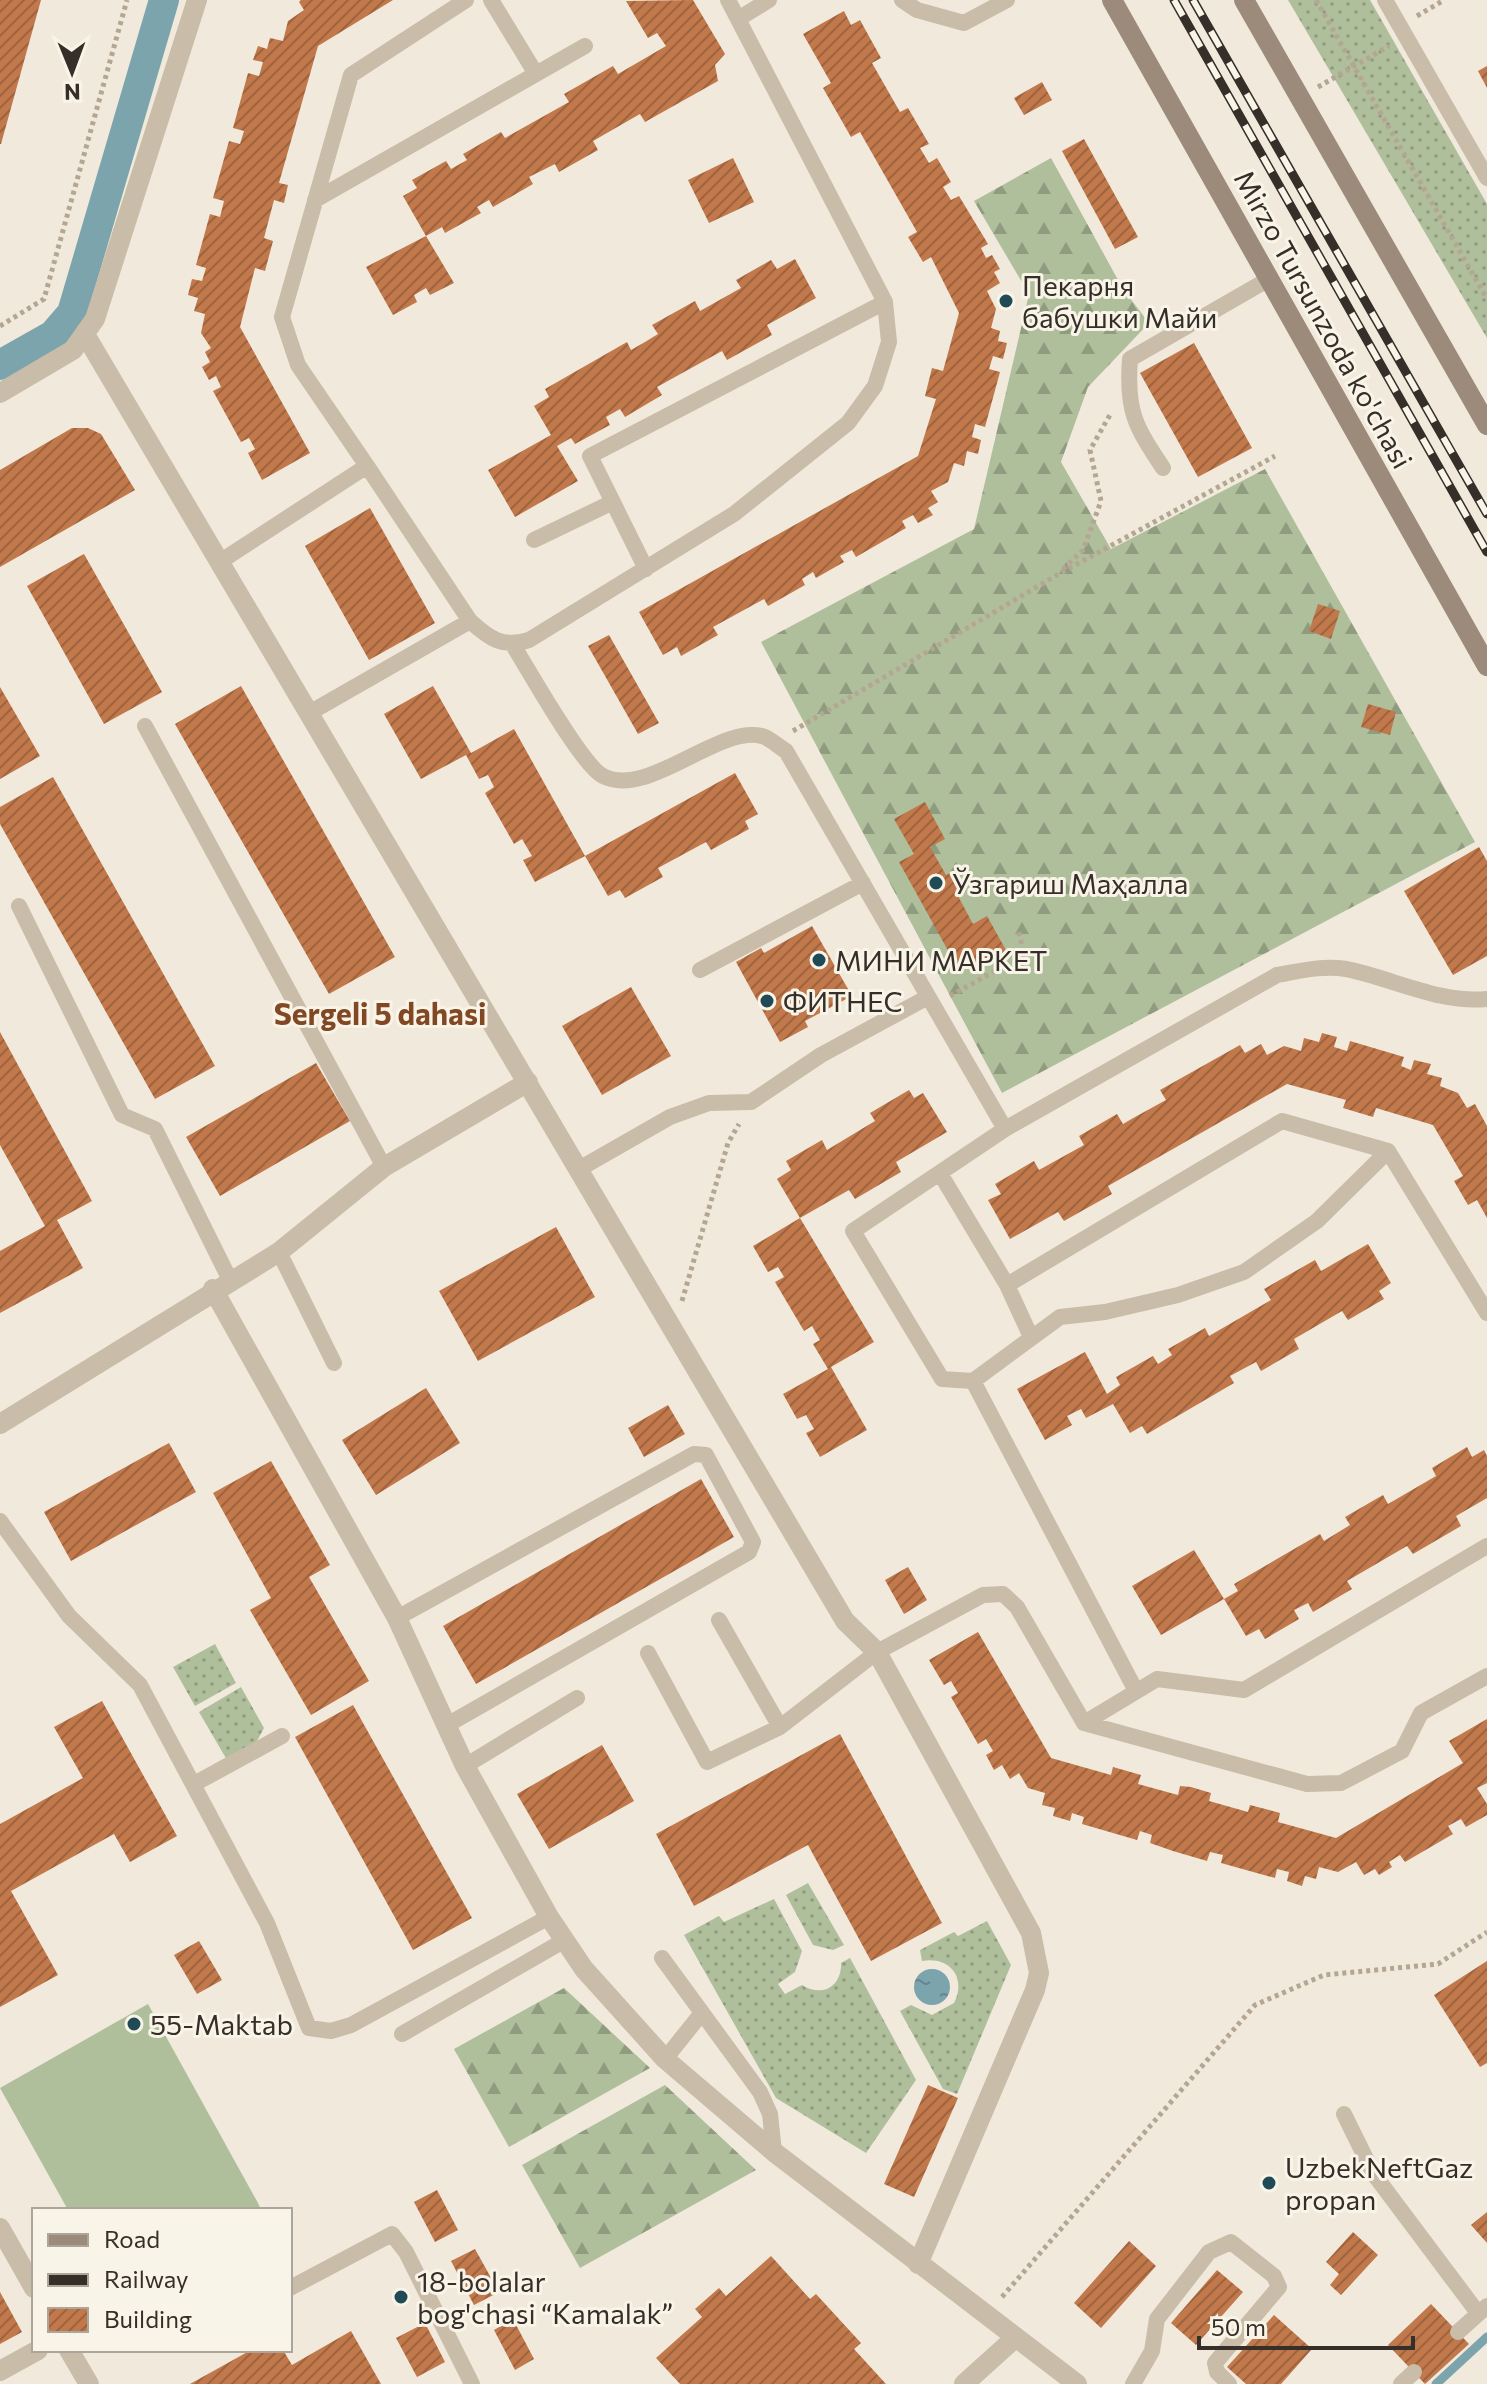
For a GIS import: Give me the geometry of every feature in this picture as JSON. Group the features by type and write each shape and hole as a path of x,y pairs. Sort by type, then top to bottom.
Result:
{"main road":[{"name":"Mirzo Tursunzoda ko'chasi","path":"1112,0 1487,666"},
{"path":"1244,0 1487,425"}],"street":[{"path":"0,393 58,360 86,336 104,299 197,0"},
{"path":"86,336 311,712 845,1621 877,1652 1031,1933 1039,1973 918,2264"},
{"path":"0,1424 222,1284 279,1252 384,1167 528,1082"},
{"path":"222,1284 397,1618 465,1766 549,1917 622,2015 665,2059 774,2152 985,2317 1077,2384"},
{"path":"0,2228 32,2284"},
{"path":"964,2384 1014,2339"},
{"path":"0,2371 34,2352"},
{"path":"70,2352 89,2384"}],"lane":[{"path":"466,0 351,75 282,317 298,365 470,621 492,640 513,645 529,640 734,514 848,423 875,386 889,342 885,302 728,0"},
{"path":"491,0 536,74"},
{"path":"738,19 769,0"},
{"path":"902,0 917,10 964,23 1007,0"},
{"path":"1385,0 1487,178"},
{"path":"315,200 585,46"},
{"path":"1163,468 1134,426 1128,384 1130,359 1269,279"},
{"path":"646,569 590,456 885,302"},
{"path":"221,561 367,466"},
{"path":"534,540 613,502"},
{"path":"311,712 470,621"},
{"path":"513,645 585,756 602,776 632,781 743,735 764,737 786,751 1005,1129"},
{"path":"145,726 384,1167"},
{"path":"700,970 863,883"},
{"path":"19,906 122,1115 155,1129 222,1284"},
{"path":"1388,1151 1317,1221 1244,1272 1178,1295 1105,1312 1060,1317 973,1381 942,1379 853,1231 941,1175 1005,1129 1277,975 1317,968 1344,968 1463,1000 1487,999"},
{"path":"579,1169 670,1117 709,1103 751,1102 821,1055 932,1000"},
{"path":"1007,1285 1282,1121 1388,1151 1487,1313"},
{"path":"941,1175 1007,1285 1031,1337"},
{"path":"279,1252 334,1363"},
{"path":"973,1381 1136,1691"},
{"path":"397,1618 694,1454 706,1455 753,1542 749,1552 447,1725"},
{"path":"0,1521 69,1616 140,1685 267,1923 309,2028 331,2031 351,2025 549,1917"},
{"path":"1084,1723 1157,1679 1244,1690 1487,1546"},
{"path":"648,1653 707,1762 780,1727 877,1652 983,1595 1003,1594 1017,1607 1084,1723 1307,1784 1341,1783 1402,1751 1421,1713 1487,1676"},
{"path":"719,1620 780,1727"},
{"path":"465,1766 577,1698"},
{"path":"194,1784 282,1736"},
{"path":"402,2034 565,1940"},
{"path":"662,1958 760,2092 770,2114 774,2152"},
{"path":"665,2059 701,2014"},
{"path":"1344,2114 1373,2173 1483,2310 1458,2332"},
{"path":"292,2287 392,2234 406,2252 472,2384"},
{"path":"1133,2384 1152,2351 1157,2319 1209,2252 1231,2242 1274,2276 1279,2287 1215,2363 1217,2372 1229,2384"}],"path":[{"path":"0,326 44,299 127,0"},
{"path":"1316,0 1487,299"},
{"path":"1300,98 1405,36 1420,11 1444,0"},
{"path":"1057,575 1083,550 1101,501 1090,450 1128,384"},
{"path":"773,742 1057,575 1275,456"},
{"path":"932,1000 1024,955 1018,929"},
{"path":"674,1330 728,1143 751,1102"},
{"path":"985,2317 1255,2005 1324,1975 1438,1964 1487,1932"}],"green space":[{"path":"1288,0 1370,0 1487,204 1487,338"},
{"path":"1051,158 1123,289 1149,323 1088,387 1061,462 1111,549 1265,469 1475,842 1002,1093 761,642 974,529 1029,294 974,201"},
{"path":"215,1644 236,1683 195,1706 173,1667"},
{"path":"241,1687 264,1728 256,1743 227,1760 199,1712"},
{"path":"808,1883 844,1945 833,1950 813,1945 786,1895"},
{"path":"774,1899 802,1951 795,1972 778,1984 785,1994 802,1985 817,1990 829,1988 838,1978 841,1963 850,1958 916,2080 866,2153 776,2098 684,1935 719,1916 724,1922"},
{"path":"987,1921 1011,1965 957,2094 943,2089 900,2011 911,2005 932,2015 954,2003 958,1994 957,1977 941,1962 922,1961 920,1950 954,1932 958,1936"},
{"path":"564,1988 650,2068 509,2147 454,2049"},
{"path":"148,2004 260,2208 67,2208 0,2088"},
{"path":"665,2085 756,2170 580,2268 522,2165"}],"water":[{"path":"932,1969 945,1974 950,1987 945,2000 932,2005 919,2000 914,1987 919,1974"}],"building":[{"path":"0,0 41,0 1,144 0,144"},
{"path":"393,0 318,46 279,183 288,185 284,203 274,200 264,238 273,241 265,271 255,268 240,327 310,453 262,480 248,453 255,449 249,438 241,442 213,391 221,387 216,376 209,380 202,367 210,362 205,352 211,348 201,333 205,314 194,311 198,298 188,295 192,279 202,281 206,268 196,265 210,214 220,217 224,201 213,198 229,141 240,144 244,131 233,128 248,73 259,76 263,62 253,60 258,46 267,49 270,38 283,41 288,21 304,10 299,2"},
{"path":"693,0 725,54 715,65 718,81 645,122 640,114 593,141 598,150 559,172 555,164 529,177 533,184 493,207 489,200 477,207 481,213 445,233 442,227 426,236 403,196 417,188 412,180 446,161 451,169 467,160 463,154 501,132 505,138 569,102 564,94 613,66 618,74 666,46 657,33 648,38 626,1"},
{"path":"844,11 851,25 860,20 881,58 872,63 900,112 908,108 929,144 920,148 929,163 937,158 951,182 943,187 951,200 959,196 988,244 981,248 986,258 992,255 1000,269 994,272 1000,283 987,291 996,309 991,328 1000,331 998,341 1007,343 1003,359 993,356 989,369 1000,372 985,427 975,424 972,437 981,440 978,454 967,451 964,466 954,463 948,482 931,491 938,502 928,508 933,515 918,523 913,515 902,521 906,528 856,557 852,550 840,556 844,562 816,578 813,572 802,579 805,585 768,606 764,599 713,627 718,635 681,656 677,647 663,655 639,612 918,456 936,399 925,396 932,368 943,371 959,313 931,257 923,262 908,237 917,232 860,132 851,137 823,88 831,83 803,34"},
{"path":"1487,66 1487,88 1478,71"},
{"path":"1042,82 1052,100 1024,115 1014,98"},
{"path":"1084,139 1138,237 1115,249 1062,151"},
{"path":"733,158 754,202 709,223 688,180"},
{"path":"426,236 454,283 430,295 426,288 414,295 417,302 393,315 366,267"},
{"path":"795,259 816,298 767,325 772,335 727,360 722,351 657,387 662,395 625,417 620,409 606,417 610,425 575,444 571,438 557,446 578,481 515,517 488,470 551,435 534,406 549,397 545,389 627,342 631,350 645,342 658,334 652,325 695,301 700,311 741,288 736,280 771,260 777,269"},
{"path":"1194,343 1252,448 1198,477 1140,373"},
{"path":"72,428 88,428 101,434 135,490 0,567 0,470"},
{"path":"370,508 435,623 369,660 305,546"},
{"path":"84,554 162,692 104,724 27,586"},
{"path":"1318,604 1340,611 1331,639 1309,631"},
{"path":"609,635 659,723 638,734 588,646"},
{"path":"241,686 395,957 329,994 175,724"},
{"path":"433,686 471,753 514,729 585,856 535,882 523,860 532,856 522,839 514,844 485,793 494,787 488,775 479,779 466,755 421,779 384,714"},
{"path":"0,687 40,756 0,779"},
{"path":"1368,704 1396,712 1390,735 1361,727"},
{"path":"735,773 758,814 745,821 749,829 711,850 706,842 658,868 663,877 625,898 620,890 608,896 585,856"},
{"path":"53,777 215,1066 155,1099 0,824 0,807"},
{"name":"Ўзгариш Маҳалла","path":"925,802 945,839 930,847 946,875 954,871 966,891 958,896 973,924 987,916 1007,952 977,968 971,957 956,965 899,862 914,854 894,819"},
{"path":"1479,847 1487,861 1487,956 1453,975 1404,891"},
{"path":"812,926 852,996 805,1021 808,1027 780,1042 736,962 761,948 764,953"},
{"path":"631,987 671,1056 602,1095 562,1026"},
{"path":"0,1032 92,1201 57,1220 83,1268 0,1313 0,1251 45,1226 0,1145"},
{"path":"1322,1033 1337,1037 1334,1047 1347,1051 1350,1041 1404,1057 1401,1066 1411,1070 1414,1060 1431,1064 1427,1074 1442,1078 1440,1086 1458,1093 1467,1108 1475,1104 1487,1126 1487,1218 1477,1200 1468,1205 1454,1181 1463,1176 1433,1125 1376,1108 1373,1117 1343,1108 1346,1100 1287,1084 1108,1186 1112,1194 1064,1221 1058,1212 1010,1239 988,1200 1001,1194 995,1184 1034,1161 1039,1170 1084,1145 1079,1136 1117,1114 1123,1124 1166,1100 1160,1090 1240,1045 1245,1053 1261,1044 1267,1055 1284,1046 1301,1051 1304,1038 1319,1042"},
{"path":"316,1063 350,1121 220,1196 186,1137"},
{"path":"909,1090 914,1098 923,1093 947,1132 896,1162 901,1172 855,1199 849,1190 800,1218 777,1179 791,1170 786,1161 822,1140 827,1150 875,1121 870,1113"},
{"path":"800,1218 874,1342 831,1367 867,1430 820,1457 806,1433 814,1429 806,1415 797,1419 783,1394 828,1369 813,1344 820,1340 812,1326 804,1331 775,1282 784,1277 778,1267 768,1272 753,1246"},
{"path":"556,1227 595,1297 478,1361 439,1291"},
{"path":"1368,1244 1391,1283 1379,1291 1384,1299 1348,1320 1342,1311 1294,1339 1299,1349 1261,1371 1256,1362 1230,1376 1234,1383 1147,1434 1142,1426 1130,1433 1113,1404 1086,1418 1081,1409 1067,1416 1072,1425 1045,1440 1017,1389 1085,1352 1107,1394 1120,1385 1116,1377 1153,1356 1158,1364 1172,1355 1168,1349 1205,1328 1209,1336 1271,1300 1264,1289 1315,1260 1321,1271"},
{"path":"426,1388 460,1443 376,1495 342,1440"},
{"path":"668,1405 685,1434 644,1457 628,1428"},
{"path":"169,1443 196,1492 71,1561 44,1512"},
{"path":"1467,1447 1472,1457 1484,1450 1487,1456 1487,1498 1456,1516 1461,1526 1413,1554 1407,1546 1347,1581 1352,1589 1313,1612 1308,1603 1294,1610 1299,1619 1265,1639 1259,1629 1246,1636 1224,1599 1238,1591 1234,1584 1320,1534 1324,1541 1350,1525 1345,1517 1383,1495 1388,1504 1436,1476 1432,1468"},
{"path":"271,1461 330,1565 309,1577 369,1681 311,1715 250,1610 271,1598 213,1493"},
{"path":"701,1479 734,1537 476,1684 443,1626"},
{"path":"1194,1550 1224,1599 1161,1635 1132,1586"},
{"path":"908,1567 927,1600 904,1614 885,1580"},
{"path":"978,1632 1051,1758 1111,1775 1113,1767 1141,1775 1138,1784 1178,1795 1180,1786 1191,1787 1211,1793 1209,1801 1248,1812 1250,1805 1280,1813 1278,1822 1336,1838 1463,1763 1449,1741 1487,1719 1487,1783 1477,1788 1487,1804 1487,1815 1466,1827 1461,1819 1448,1826 1453,1834 1405,1862 1400,1855 1389,1862 1392,1867 1379,1875 1375,1869 1364,1875 1356,1862 1338,1872 1319,1867 1316,1879 1305,1876 1302,1886 1287,1881 1289,1872 1277,1869 1275,1878 1221,1863 1223,1855 1210,1852 1207,1861 1150,1843 1152,1835 1140,1831 1137,1840 1082,1824 1084,1817 1072,1813 1070,1821 1053,1816 1055,1808 1042,1805 1045,1793 1028,1788 1019,1773 1010,1779 1002,1765 994,1770 986,1755 993,1751 986,1739 978,1744 951,1697 958,1693 951,1681 944,1685 929,1660"},
{"path":"102,1701 177,1836 130,1862 114,1834 11,1891 58,1975 0,2007 0,1824 83,1778 54,1727"},
{"path":"353,1705 472,1918 413,1950 295,1737"},
{"path":"840,1734 942,1923 871,1961 808,1845 694,1906 656,1834"},
{"path":"602,1745 634,1801 549,1849 517,1794"},
{"path":"199,1941 222,1980 197,1994 174,1955"},
{"path":"1487,1961 1487,2063 1480,2067 1434,1995"},
{"path":"928,2085 958,2098 914,2197 884,2184"},
{"path":"437,2190 458,2230 435,2242 414,2202"},
{"path":"1487,2212 1487,2243 1471,2225"},
{"path":"1353,2232 1378,2255 1341,2295 1330,2285 1339,2274 1326,2262"},
{"path":"1129,2241 1156,2266 1101,2328 1074,2303"},
{"path":"475,2249 499,2292 474,2305 451,2261"},
{"path":"771,2256 810,2299 816,2294 861,2343 854,2349 886,2384 680,2384 656,2358 702,2317 695,2309 719,2288 726,2296"},
{"path":"1217,2270 1243,2292 1196,2345 1171,2323"},
{"path":"0,2292 22,2332 0,2344"},
{"path":"1431,2304 1469,2344 1425,2384 1388,2345"},
{"path":"1274,2315 1312,2349 1281,2384 1246,2384 1227,2367"},
{"path":"513,2319 534,2359 515,2370 494,2330"},
{"path":"425,2323 445,2362 417,2377 396,2338"},
{"path":"351,2331 381,2384 190,2384 247,2352 284,2352 292,2365"}],"waterway":[{"path":"0,365 53,335 72,313 164,0"},
{"path":"1436,2384 1487,2337"}],"railway":[{"path":"1174,0 1487,552"},
{"path":"1193,0 1487,514"}],"place":[{"name":"Пекарня бабушки Майи","path":"1006,301"},
{"name":"Ўзгариш Маҳалла","path":"936,883"},
{"name":"МИНИ МАРКЕТ","path":"819,960"},
{"name":"ФИТНЕС","path":"767,1001"},
{"name":"55-Maktab","path":"134,2024"},
{"name":"UzbekNeftGaz propan","path":"1269,2183"},
{"name":"18-bolalar bog'chasi “Kamalak”","path":"401,2297"}],"district":[{"name":"Sergeli 5 dahasi","path":"380,1012"}]}
